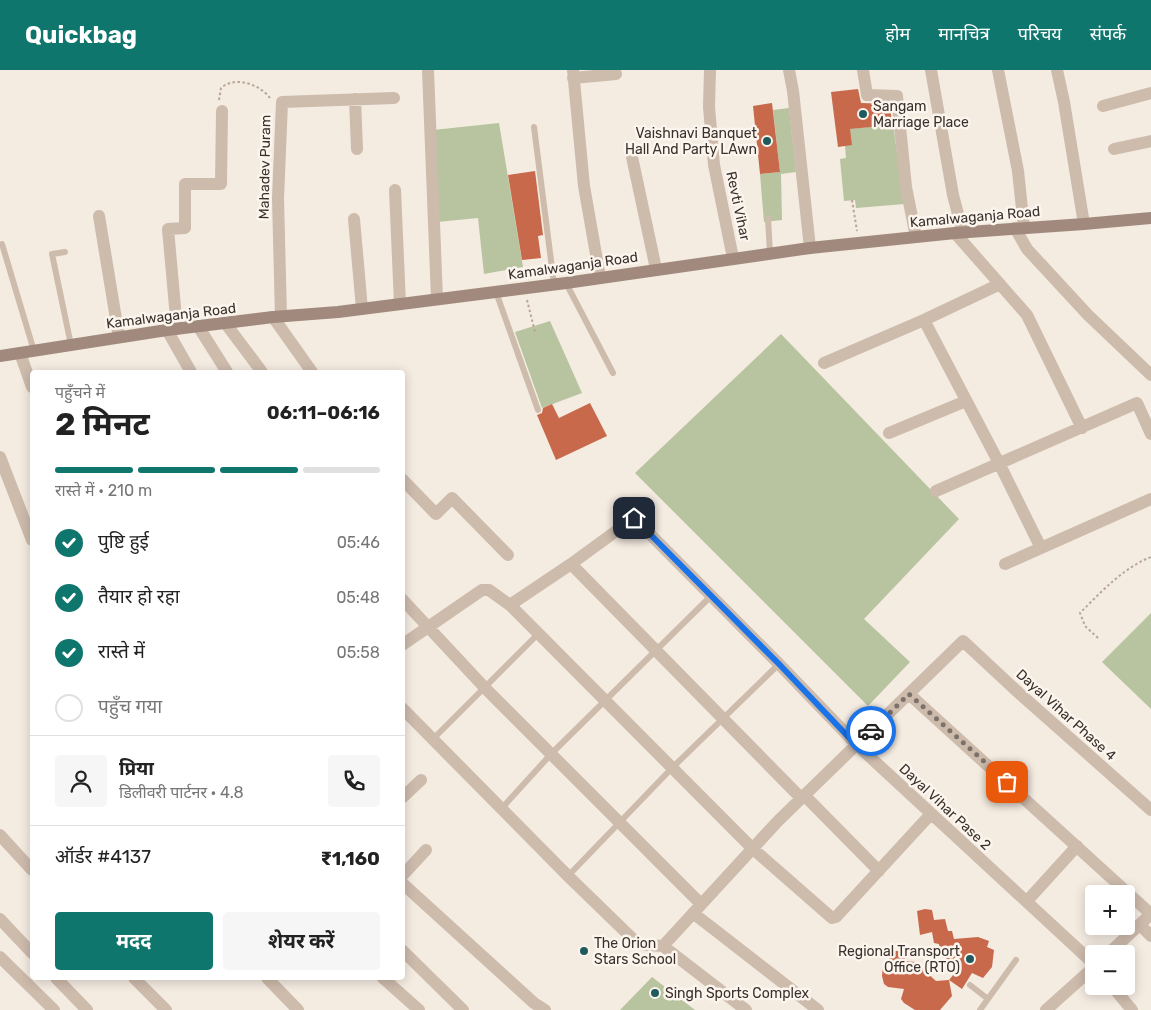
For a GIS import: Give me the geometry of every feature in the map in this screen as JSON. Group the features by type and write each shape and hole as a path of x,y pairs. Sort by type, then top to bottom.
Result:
{"main road":[{"name":"Kamalwaganja Road","path":"0,356 172,329 362,309 560,284 810,248 959,233 1151,218"}],"street":[{"path":"428,70 437,299"},
{"name":"Revti Vihar","path":"710,70 709,107 714,165 733,258"},
{"path":"789,70 810,248"},
{"path":"864,70 867,95 897,96 906,187 916,237"},
{"path":"931,70 959,233 1026,315 1082,428"},
{"path":"998,70 1018,171 1019,228 1027,249 1088,315 1151,375"},
{"path":"1057,70 1084,224"},
{"path":"600,278 584,186 573,74 616,74"},
{"path":"1103,106 1151,93"},
{"name":"Mahadev Puram","path":"277,317 278,198 282,102 394,98"},
{"path":"355,99 357,149"},
{"path":"190,370 172,329 168,229 185,228 185,184 221,184 222,111"},
{"path":"1114,149 1151,141"},
{"path":"632,157 656,269"},
{"path":"395,190 400,304"},
{"path":"99,216 119,337"},
{"path":"354,219 362,309"},
{"path":"824,363 924,320 1000,284"},
{"path":"277,317 311,370"},
{"path":"924,320 1041,548"},
{"path":"226,324 260,370"},
{"path":"198,326 226,370"},
{"path":"20,353 30,380"},
{"path":"889,433 966,401"},
{"path":"936,491 1137,403 1151,434"},
{"path":"0,457 30,535"},
{"path":"405,482 436,514 452,498 508,555"},
{"path":"1005,564 1151,499"},
{"name":"Dayal Vihar Pase 2","path":"571,564 634,518 779,664 857,746 930,815 1027,901 1085,957"},
{"path":"510,605 571,564 723,719 880,871"},
{"path":"405,643 482,590 489,590 510,605 752,848 834,919 930,815"},
{"path":"405,603 485,688 620,822 697,909 818,1010"},
{"name":"Dayal Vihar Phase 4","path":"909,694 963,641 1151,810"},
{"path":"663,946 752,848 909,694 1151,914 1118,945"},
{"path":"405,711 568,876 637,942 645,945 663,946 746,1010"},
{"path":"405,795 421,780"},
{"path":"0,835 30,868"},
{"path":"1027,901 1077,846"},
{"path":"405,873 426,850"},
{"path":"405,886 530,1006 545,1010"},
{"path":"0,919 30,951"},
{"path":"1140,925 1151,936"},
{"path":"405,953 463,1010"},
{"path":"0,956 54,1010"},
{"path":"1046,1010 1085,974"},
{"path":"58,980 87,1010"},
{"path":"136,980 166,1010"},
{"path":"269,980 298,1010"},
{"path":"385,980 419,1010"},
{"path":"1120,995 1132,1010"}],"lane":[{"path":"534,127 560,284 613,373"},
{"path":"768,218 770,253"},
{"path":"2,244 34,351"},
{"path":"65,252 52,254 71,345"},
{"path":"496,292 538,410"},
{"path":"502,808 552,753 711,596"},
{"path":"433,739 538,633"},
{"path":"568,876 672,768 779,664"},
{"path":"980,1010 1016,960"},
{"path":"970,985 988,998"}],"path":[{"path":"222,111 219,100 221,88 224,85 236,83 255,85 274,101 282,102"},
{"path":"852,200 860,243"},
{"path":"524,288 535,332"},
{"path":"1098,638 1086,626 1080,613 1109,585 1151,556"}],"green space":[{"path":"789,108 796,172 781,174 782,220 764,222 760,174 780,172 773,110"},
{"path":"499,123 523,267 484,274 478,218 437,222 433,130"},
{"path":"893,124 904,204 856,208 855,200 844,201 840,159 846,158 845,146 850,129"},
{"path":"550,321 582,393 542,408 515,332"},
{"path":"781,334 959,519 864,619 910,662 868,706 635,473"},
{"path":"1151,613 1151,709 1102,662"},
{"name":"Singh Sports Complex","path":"652,977 695,1010 620,1010"}],"building":[{"name":"Sangam Marriage Place","path":"858,89 861,103 890,104 892,125 850,129 852,145 838,147 831,92"},
{"name":"Vaishnavi Banquet Hall And Party LAwn","path":"772,103 780,172 760,174 753,106"},
{"path":"535,171 543,235 538,236 541,258 522,260 508,175"},
{"path":"590,403 607,436 556,460 537,415 542,413 543,408 552,404 559,418"},
{"path":"932,910 934,920 945,919 948,931 952,931 954,939 978,937 989,941 987,947 994,950 992,967 983,978 972,973 962,989 949,980 959,968 946,960 946,953 940,953 939,944 934,943 932,932 920,935 917,911"},
{"path":"892,951 899,951 904,954 906,961 915,962 936,981 949,980 952,996 940,1010 915,1010 901,999 904,989 888,987 884,984 882,976 883,966 886,960 889,959"}],"way so far":[{"path":"871,731 909,694 1007,782"}],"place":[{"name":"Sangam Marriage Place","path":"863,114"},
{"name":"Vaishnavi Banquet Hall And Party LAwn","path":"767,141"},
{"name":"The Orion Stars School","path":"584,951"},
{"name":"Regional Transport Office (RTO)","path":"970,959"},
{"name":"Singh Sports Complex","path":"655,993"}],"route":[{"path":"634,518 779,664 857,746 871,731"}]}
